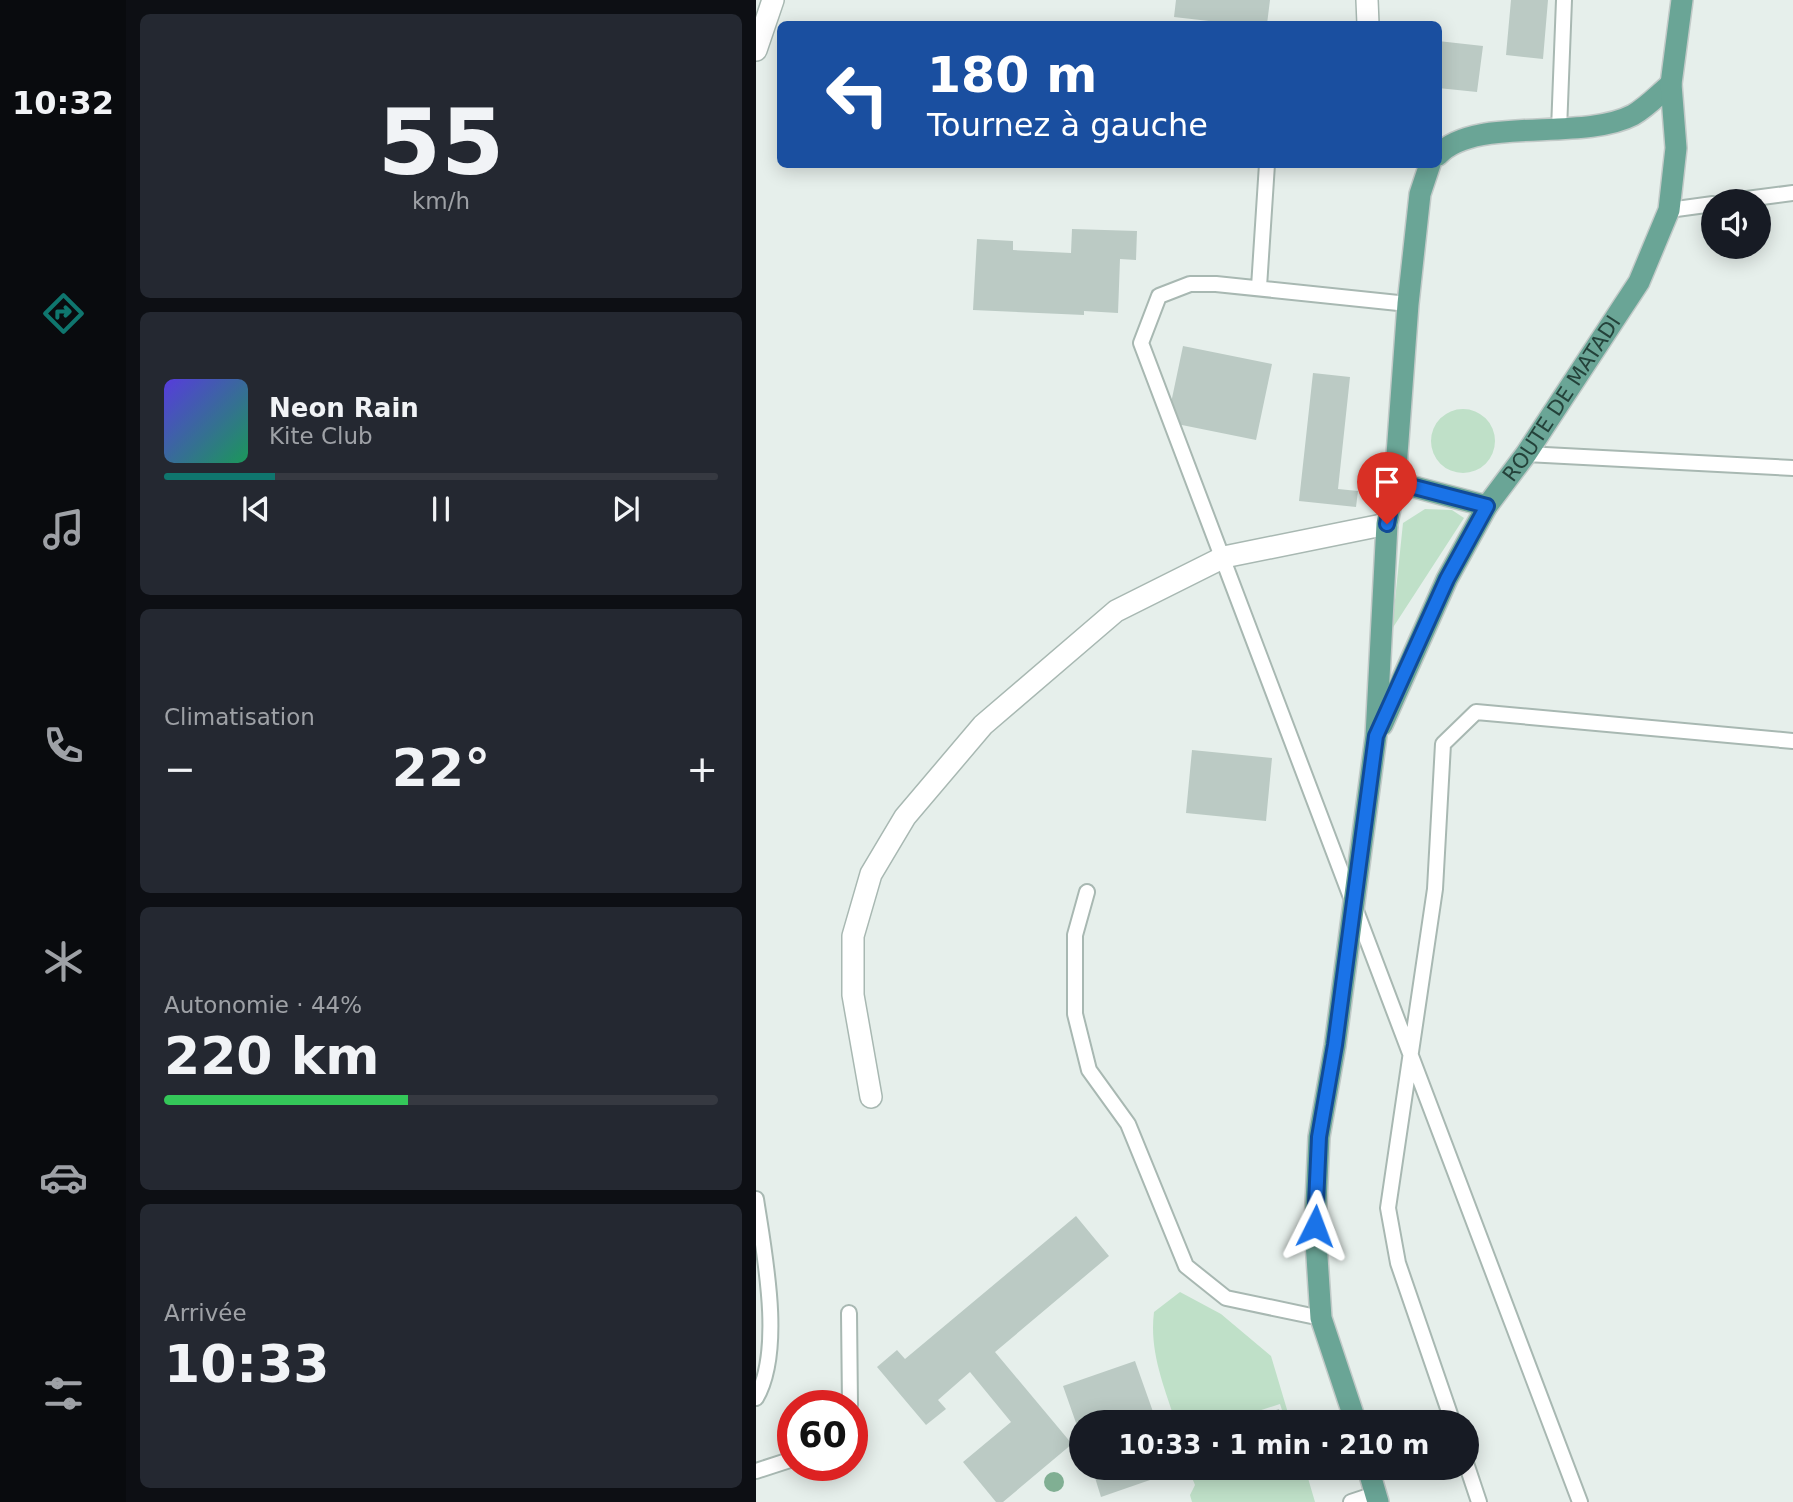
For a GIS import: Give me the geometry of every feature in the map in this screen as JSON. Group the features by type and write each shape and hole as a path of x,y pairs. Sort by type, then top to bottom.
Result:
{"main road":[{"name":"ROUTE DE MATADI","path":"1376,736 1447,579 1487,506 1526,454 1639,282 1669,210 1676,148 1671,84 1682,0"},
{"name":"ROUTE DE MATADI","path":"1442,151 1468,138 1587,128 1633,115 1671,84"},
{"name":"ROUTE DE MATADI","path":"1352,1410 1321,1318 1315,1226 1319,1137 1335,1045 1376,736 1387,524 1395,482 1408,304 1420,194 1429,168"},
{"path":"1395,482 1487,506"},
{"path":"1372,1480 1377,1498"}],"street":[{"path":"1367,0 1368,21"},
{"path":"756,51 765,11"},
{"path":"871,1097 853,995 853,936 871,874 905,817 983,725 1116,611 1224,557 1387,524"}],"lane":[{"path":"1559,130 1564,0"},
{"path":"1259,287 1267,168"},
{"path":"1771,196 1793,193"},
{"path":"1669,210 1701,206"},
{"path":"1408,304 1259,287 1190,284 1159,296 1140,344 1580,1502"},
{"path":"1526,454 1793,468"},
{"path":"1449,1410 1398,1263 1388,1209 1434,889 1443,744 1476,712 1793,741"},
{"path":"1087,892 1075,935 1075,1014 1089,1070 1128,1124 1186,1266 1226,1298 1321,1318"},
{"path":"756,1199 770,1294 768,1356 756,1398"},
{"path":"849,1313 850,1390"},
{"path":"756,1471 777,1464"},
{"path":"1472,1480 1479,1502"},
{"path":"1351,1502 1377,1498"}],"green space":[{"path":"1463,409 1475,411 1486,418 1493,429 1493,453 1486,464 1475,471 1463,473 1451,471 1440,464 1433,453 1431,441 1433,429 1440,418 1451,411"},
{"path":"1425,509 1452,510 1464,518 1392,629 1403,523"},
{"path":"1180,1292 1221,1314 1271,1356 1287,1410 1282,1410 1280,1404 1262,1410 1172,1410 1156,1355 1154,1312"},
{"path":"1193,1480 1309,1480 1315,1502 1192,1502 1190,1495 1195,1485"}],"building":[{"path":"1176,0 1270,0 1267,21 1209,21 1174,17"},
{"path":"1511,0 1548,0 1543,59 1506,55"},
{"path":"1442,41 1483,46 1477,92 1442,88"},
{"path":"1072,229 1137,231 1136,260 1120,259 1118,313 1084,311 1084,315 973,310 977,239 1013,241 1013,250 1071,253"},
{"path":"1183,346 1272,364 1256,440 1167,422"},
{"path":"1313,373 1350,377 1338,489 1358,491 1356,507 1299,501"},
{"path":"1192,750 1272,758 1266,821 1186,813"},
{"path":"1076,1216 1109,1256 995,1352 1069,1440 1069,1447 1003,1502 996,1502 963,1462 1011,1422 970,1372 938,1400 946,1409 926,1425 877,1367 897,1350 905,1359"},
{"path":"1135,1361 1152,1410 1071,1410 1063,1386"},
{"path":"1096,1480 1150,1480 1101,1497"}],"route":[{"path":"1315,1226 1319,1137 1335,1045 1376,736 1447,579 1487,506 1442,492 1395,482 1387,524"}]}
